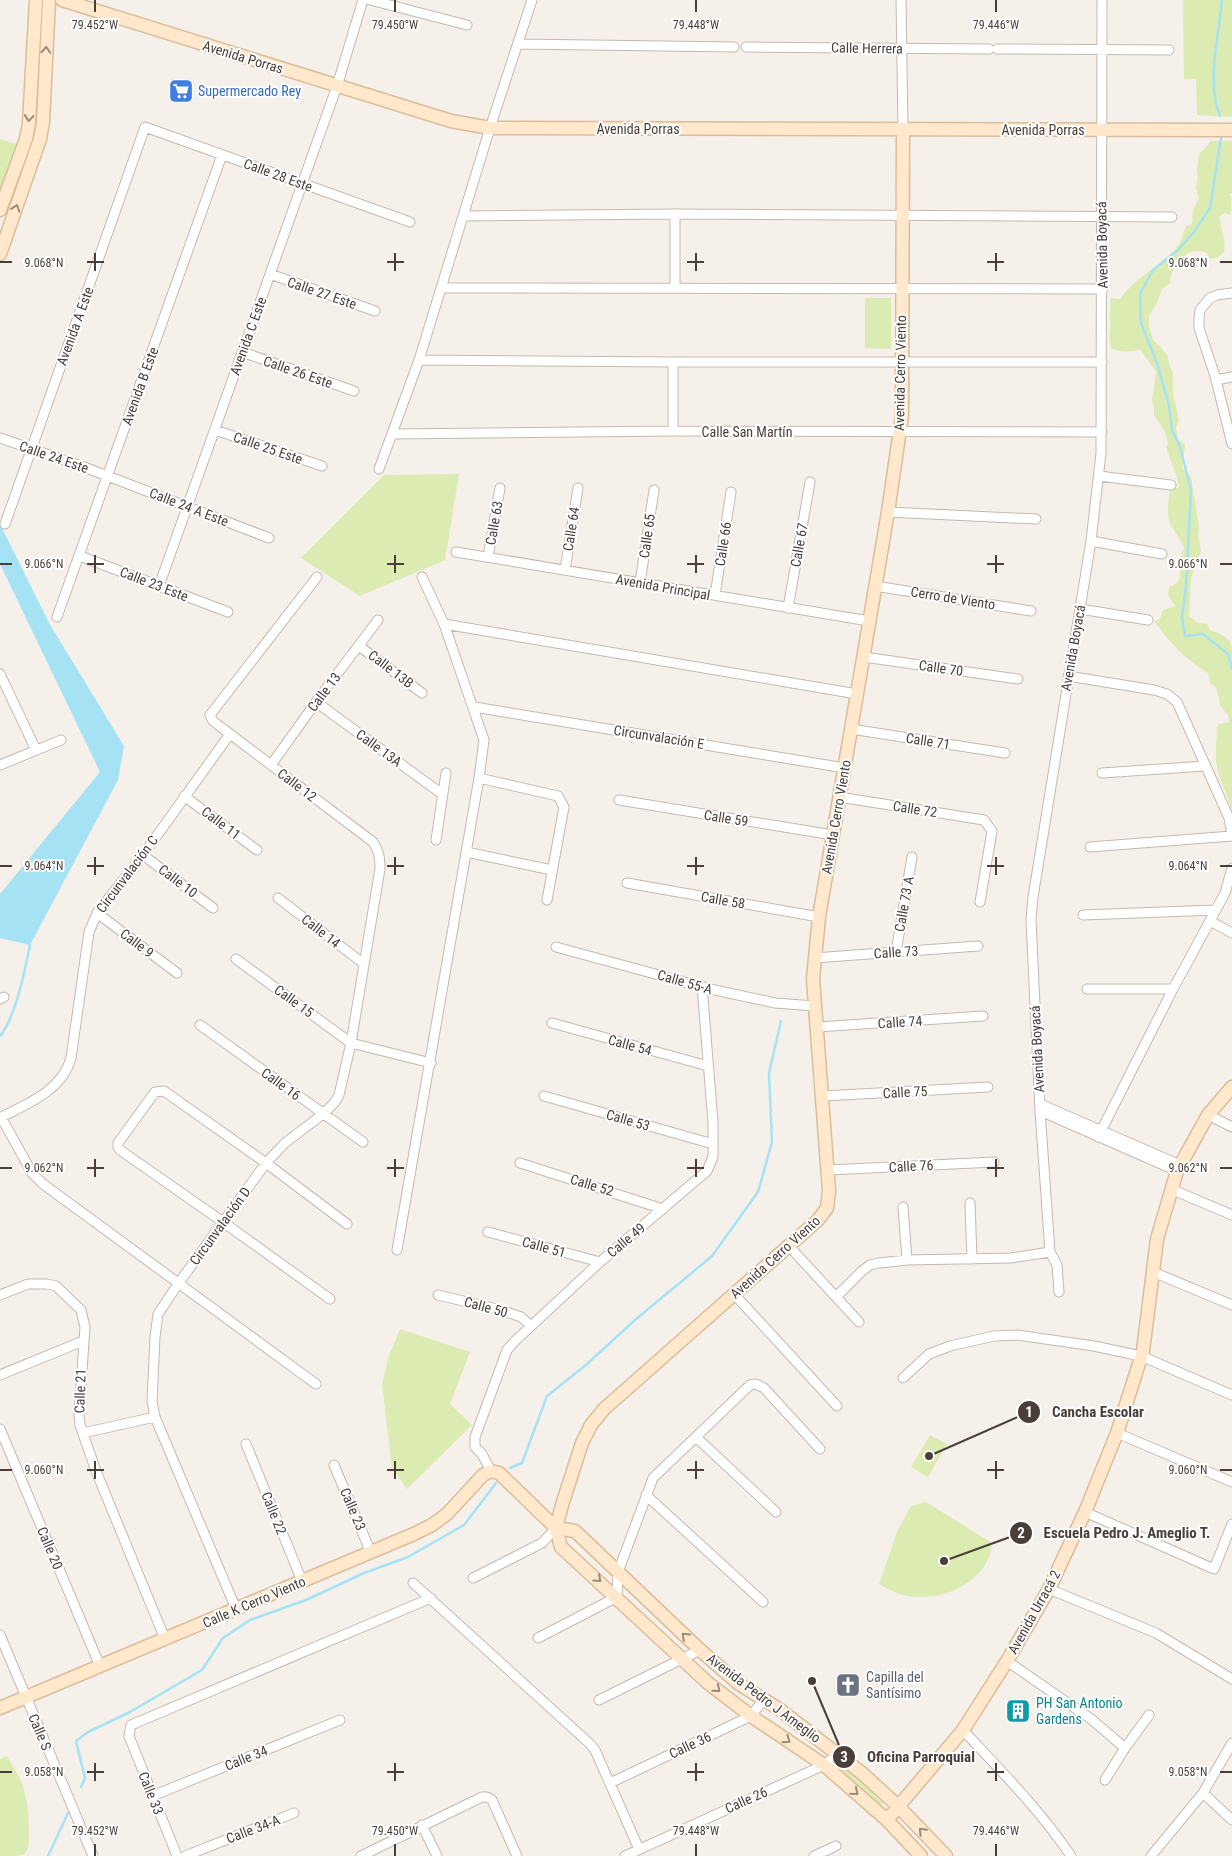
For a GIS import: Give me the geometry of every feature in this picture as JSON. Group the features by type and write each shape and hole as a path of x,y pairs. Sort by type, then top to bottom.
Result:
{"street":[{"name":"Avenida Porras","path":"46,0 451,121 490,128 1232,130"},
{"path":"0,210 26,139 46,0"},
{"path":"0,254 40,139 43,122 46,0"},
{"name":"Avenida C Este","path":"159,586 337,86 363,0"},
{"path":"370,0 467,26"},
{"path":"379,469 420,360 490,128 532,0"},
{"name":"Avenida Cerro Viento","path":"556,1528 582,1443 604,1409 818,1220 827,1208 829,1191 828,1170 815,1006 814,958 819,917 876,586 902,416 903,129 901,0"},
{"name":"Avenida Boyacá","path":"1059,1292 1057,1265 1050,1252 1040,1108 1031,919 1068,676 1091,542 1099,476 1102,432 1102,0"},
{"path":"518,44 734,47"},
{"name":"Calle Herrera","path":"746,47 1169,50"},
{"name":"Calle 28 Este","path":"145,127 410,222"},
{"name":"Avenida A Este","path":"5,524 145,127"},
{"name":"Avenida B Este","path":"57,616 222,155"},
{"path":"464,216 675,214 1172,217"},
{"path":"675,214 675,287"},
{"name":"Calle 27 Este","path":"270,274 375,311"},
{"path":"442,288 1102,289"},
{"path":"1232,293 1210,298 1200,310 1199,328 1216,380 1232,444"},
{"name":"Calle 26 Este","path":"242,352 354,391"},
{"path":"420,360 1102,362"},
{"path":"673,362 673,431"},
{"path":"1216,380 1232,377"},
{"name":"Calle 25 Este","path":"215,430 322,466"},
{"name":"Calle San Martín","path":"392,434 673,431 1102,432"},
{"name":"Calle 24 Este","path":"0,438 108,476"},
{"name":"Calle 24 A Este","path":"108,476 269,538"},
{"path":"1099,476 1171,485"},
{"name":"Calle 67","path":"788,608 810,482"},
{"name":"Calle 63","path":"488,557 500,488"},
{"name":"Calle 64","path":"565,570 578,488"},
{"name":"Calle 65","path":"640,583 654,490"},
{"name":"Calle 66","path":"715,595 731,492"},
{"path":"888,512 1036,519"},
{"path":"1091,542 1162,554"},
{"name":"Avenida Principal","path":"456,552 869,621"},
{"name":"Calle 23 Este","path":"80,556 228,612"},
{"name":"Calle 12","path":"317,577 210,715 213,721 372,842 380,857"},
{"path":"397,1250 431,1063 484,740 444,624 422,577"},
{"name":"Cerro de Viento","path":"876,586 1031,611"},
{"path":"1080,608 1148,620"},
{"name":"Calle 13","path":"271,766 316,702 378,620"},
{"path":"444,624 857,694"},
{"name":"Calle 13B","path":"360,646 422,693"},
{"name":"Calle 70","path":"864,656 1018,680"},
{"path":"0,674 36,750"},
{"path":"1068,676 1167,694 1177,702 1229,818 1232,835 1090,847"},
{"name":"Calle 13A","path":"316,702 442,794"},
{"name":"Circunvalación E","path":"474,707 845,768"},
{"name":"Calle 71","path":"852,729 1005,753"},
{"name":"Circunvalación C","path":"1,1117 54,1087 66,1071 71,1058 89,932 97,913 143,855 230,734"},
{"path":"0,765 62,740"},
{"path":"1102,773 1206,766"},
{"path":"436,840 446,773"},
{"path":"479,778 558,796 564,807 547,900"},
{"name":"Calle 11","path":"184,796 257,850"},
{"name":"Calle 72","path":"840,797 984,820 992,831 980,902"},
{"name":"Calle 59","path":"619,800 833,835"},
{"path":"466,852 552,870"},
{"name":"Calle 10","path":"143,855 213,908"},
{"name":"Circunvalación D","path":"236,1609 155,1417 152,1401 158,1314 266,1163 285,1143 323,1114 339,1095 351,1043 380,869 380,857"},
{"name":"Calle 73 A","path":"896,952 912,857"},
{"path":"1099,1133 1225,893 1232,868"},
{"name":"Calle 58","path":"626,883 819,917"},
{"name":"Calle 14","path":"278,898 364,964"},
{"path":"1083,915 1215,910"},
{"name":"Calle 9","path":"97,913 177,973"},
{"path":"1210,921 1232,933"},
{"name":"Calle 73","path":"814,958 978,946"},
{"name":"Calle 55-A","path":"556,947 710,989 775,1003 815,1006"},
{"name":"Calle 15","path":"236,959 351,1043"},
{"name":"Calle 49","path":"491,1471 482,1454 475,1447 475,1437 507,1350 530,1326 600,1262 707,1171 713,1157 713,1122 702,986"},
{"path":"1087,989 1173,989"},
{"name":"Calle 74","path":"817,1027 983,1016"},
{"name":"Calle 54","path":"552,1024 708,1066"},
{"name":"Calle 16","path":"200,1026 363,1142"},
{"path":"351,1043 431,1063"},
{"name":"Calle 75","path":"823,1096 988,1087"},
{"name":"Avenida Urracá 2","path":"887,1820 963,1730 1007,1661 1049,1588 1085,1512 1117,1433 1141,1356 1157,1239 1171,1189 1179,1168 1208,1115 1232,1087"},
{"path":"330,1299 120,1150 118,1143 155,1092 164,1090 347,1224"},
{"name":"Calle 53","path":"544,1096 713,1144"},
{"path":"1040,1108 1179,1168"},
{"path":"1208,1115 1232,1127"},
{"path":"1,1117 32,1173 43,1184 316,1384"},
{"name":"Calle 76","path":"828,1170 994,1162"},
{"name":"Calle 52","path":"520,1163 663,1209"},
{"path":"1171,1189 1232,1215"},
{"path":"970,1203 972,1259"},
{"path":"903,1207 907,1260"},
{"name":"Calle 51","path":"488,1232 600,1262"},
{"path":"788,1245 859,1322"},
{"path":"836,1297 870,1266 907,1260 1011,1258 1050,1252"},
{"path":"1153,1272 1232,1305"},
{"name":"Calle 21","path":"0,1295 28,1284 38,1283 56,1286 81,1310 85,1327 78,1414 96,1471 166,1639"},
{"path":"734,1294 837,1406"},
{"name":"Calle 50","path":"438,1295 501,1310 521,1317 530,1326"},
{"path":"903,1378 929,1354 964,1342 994,1336 1017,1335 1056,1340 1141,1356 1232,1395"},
{"path":"0,1374 83,1341"},
{"path":"538,1638 617,1597 618,1572 652,1478 750,1385 756,1384 764,1388 820,1449"},
{"path":"83,1433 155,1417"},
{"name":"Calle 20","path":"0,1430 100,1666"},
{"path":"1117,1433 1232,1482"},
{"path":"696,1437 776,1512"},
{"name":"Calle 22","path":"246,1444 302,1581"},
{"name":"Calle 23","path":"334,1466 372,1553"},
{"name":"Avenida Pedro J Ameglio","path":"491,1471 499,1474 556,1528 561,1547 708,1683 751,1716 824,1765 887,1820 921,1856"},
{"name":"Calle K Cerro Viento","path":"0,1708 372,1553 432,1525 447,1514 483,1475 491,1471"},
{"path":"646,1495 763,1602"},
{"path":"1085,1512 1214,1569 1232,1524"},
{"path":"473,1578 542,1543 556,1528"},
{"name":"Avenida Pedro J Ameglio","path":"556,1528 575,1531 700,1650 739,1684 764,1699 839,1754 898,1806 946,1856"},
{"path":"413,1583 595,1750 639,1849"},
{"path":"1049,1588 1156,1633 1232,1679"},
{"name":"Calle 33","path":"177,1856 128,1736 129,1730 136,1722 431,1598"},
{"name":"Calle S","path":"0,1635 93,1856"},
{"path":"599,1700 700,1650"},
{"path":"1007,1661 1091,1719 1125,1748"},
{"name":"Calle 36","path":"610,1783 751,1716 764,1699"},
{"path":"1105,1780 1149,1715"},
{"name":"Calle 34","path":"152,1796 340,1720"},
{"path":"963,1730 1048,1824 1071,1856"},
{"path":"1151,1856 1203,1793 1232,1743"},
{"name":"Calle 26","path":"625,1856 824,1765 839,1754"},
{"path":"1203,1793 1232,1820"},
{"path":"361,1856 482,1796 492,1800 517,1856"},
{"name":"Calle 34-A","path":"185,1856 294,1813"},
{"path":"422,1825 437,1856"},
{"path":"814,1856 836,1846"}],"green space":[{"path":"1183,0 1232,0 1232,117 1197,115 1196,79 1184,79"},
{"path":"0,139 23,146 0,210"},
{"path":"1211,141 1232,141 1231,210 1230,215 1224,213 1219,217 1225,243 1224,252 1219,256 1209,258 1207,253 1193,251 1182,258 1174,269 1170,283 1162,289 1157,303 1149,315 1149,326 1153,340 1168,357 1173,373 1173,394 1179,419 1176,428 1178,439 1185,445 1182,468 1191,477 1199,527 1198,535 1201,552 1191,578 1189,616 1198,623 1207,624 1210,630 1221,634 1231,643 1232,647 1232,811 1217,768 1216,757 1217,728 1219,724 1229,722 1229,717 1220,705 1217,689 1210,682 1208,673 1178,650 1154,621 1160,619 1163,610 1175,606 1168,595 1169,587 1180,579 1179,564 1184,547 1169,522 1170,490 1179,487 1166,447 1168,443 1164,430 1154,415 1152,401 1156,372 1140,349 1126,352 1112,349 1109,336 1111,298 1120,299 1126,291 1167,257 1181,241 1186,226 1192,224 1193,210 1199,198 1196,187 1198,161 1200,153"},
{"path":"865,298 891,298 891,349 865,348"},
{"path":"459,474 445,560 360,596 301,558 384,475"},
{"path":"400,1329 470,1352 450,1404 472,1425 407,1489 392,1467 382,1385 388,1358"},
{"path":"930,1435 947,1444 928,1477 911,1467"},
{"path":"926,1502 992,1543 990,1555 976,1576 956,1590 931,1596 903,1595 879,1584 897,1532 911,1506"},
{"path":"7,1756 22,1783 28,1809 29,1843 27,1851 23,1855 0,1856 0,1759"},
{"path":"843,1764 883,1801 883,1804 878,1805 841,1771 840,1766"}],"water":[{"path":"0,524 49,623 124,746 118,780 30,945 0,938 0,894 100,772 0,564"}],"waterway":[{"path":"1220,116 1216,103 1214,74 1222,0"},
{"path":"1221,138 1210,208 1194,232 1178,250 1153,270 1140,294 1141,323 1157,363 1169,405 1172,430 1180,447 1191,490 1186,587 1182,618 1185,636 1203,634 1228,654 1232,669"},
{"path":"0,1036 6,1028 15,1005 30,945"},
{"path":"510,1468 522,1463 547,1396 586,1365 635,1320 712,1256 758,1192 772,1142 769,1073 781,1021"},
{"path":"81,1787 85,1778 76,1741 88,1732 130,1712 202,1670 223,1638 250,1620 306,1600 364,1573 408,1557 464,1525 496,1483"},
{"path":"48,1856 68,1813"}],"place":[{"name":"Supermercado Rey","path":"181,91"},
{"name":"Cancha Escolar","path":"929,1456"},
{"name":"Escuela Pedro J. Ameglio T.","path":"944,1561"},
{"name":"Oficina Parroquial","path":"812,1681"},
{"name":"Capilla del Santísimo","path":"848,1685"},
{"name":"PH San Antonio Gardens","path":"1018,1711"}]}
